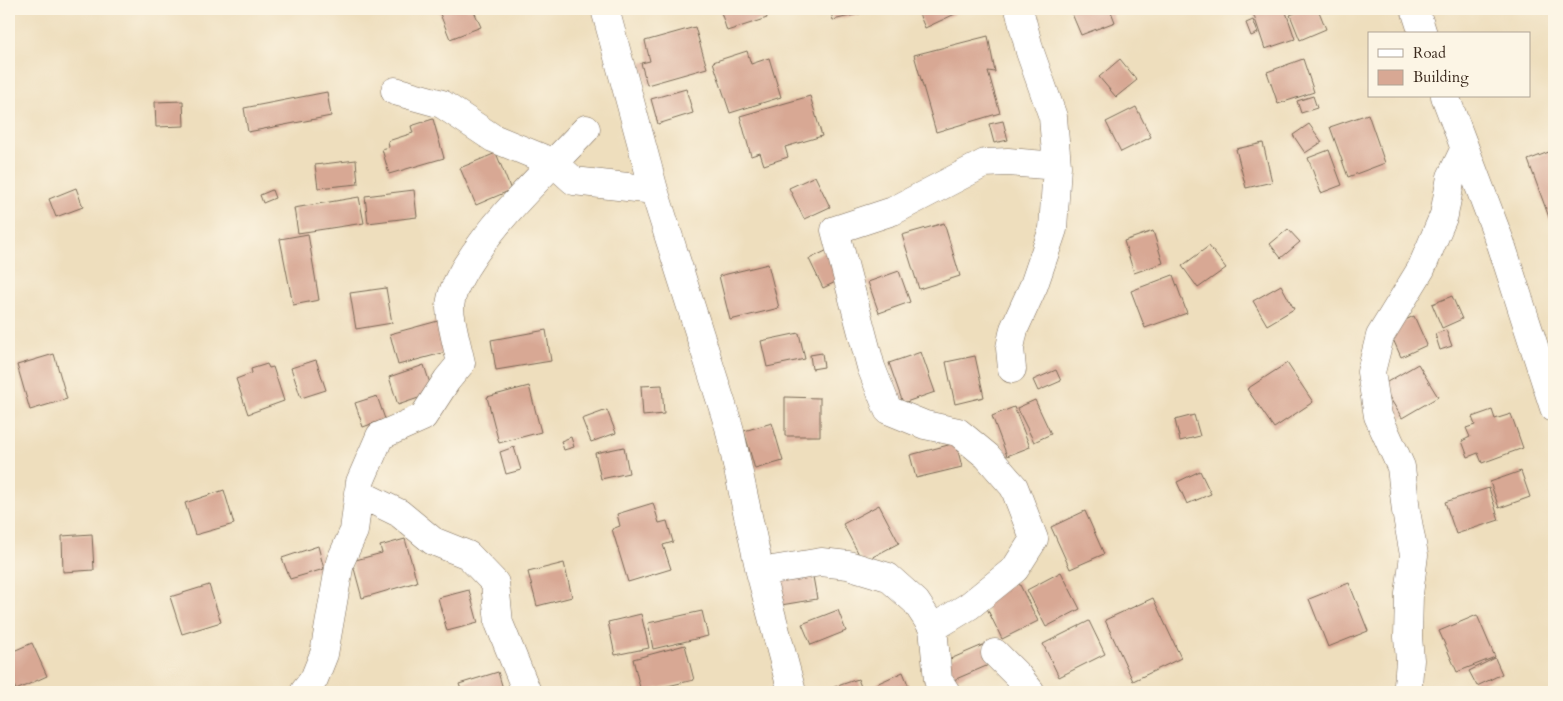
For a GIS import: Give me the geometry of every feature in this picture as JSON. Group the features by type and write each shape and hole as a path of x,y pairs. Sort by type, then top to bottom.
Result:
{"street":[{"path":"605,9 654,190 729,427 760,572 792,692"},
{"path":"1012,369 1010,348 1014,329 1034,285 1053,229 1057,166 1053,117 1030,52 1019,9"},
{"path":"1415,9 1422,32"},
{"path":"395,90 442,104 493,138 554,163 574,181 654,190"},
{"path":"1446,98 1501,244 1554,408"},
{"path":"304,692 314,679 324,654 340,562 354,531 360,482 380,436 423,417 447,380 461,363 450,308 453,288 473,256 504,214 586,129"},
{"path":"1408,685 1410,660 1408,636 1409,594 1414,554 1406,511 1401,467 1378,416 1371,372 1380,336 1421,269 1444,215 1451,177 1464,150"},
{"path":"933,628 969,606 1015,569 1034,539 1014,487 987,456 958,432 925,425 888,410 871,367 835,230 893,211 985,163 1008,162 1057,166"},
{"path":"358,493 399,513 433,541 468,555 495,583 499,623 527,692"},
{"path":"760,572 821,562 848,565 888,576 916,602 933,628 938,680 946,692"},
{"path":"995,653 1031,692"}],"building":[{"path":"438,9 473,9 481,27 450,39"},
{"path":"720,9 765,9 767,18 727,31"},
{"path":"771,9 787,9 773,13"},
{"path":"830,9 866,9 867,12 833,20"},
{"path":"917,9 953,9 955,14 925,28"},
{"path":"1070,9 1110,9 1115,22 1081,35"},
{"path":"1266,9 1285,9 1295,39 1265,49 1253,13"},
{"path":"1305,9 1318,9 1326,29 1300,40 1290,15"},
{"path":"1253,20 1258,33 1251,36 1246,23"},
{"path":"695,27 707,68 647,85 641,63 650,61 645,41"},
{"path":"988,36 995,72 988,71 1000,113 936,132 914,55"},
{"path":"747,51 751,64 769,58 781,97 730,113 713,62"},
{"path":"1120,59 1137,80 1116,97 1099,77"},
{"path":"1303,59 1314,92 1278,104 1267,72"},
{"path":"686,89 693,113 658,124 651,99"},
{"path":"327,92 331,116 248,132 244,108"},
{"path":"810,96 822,136 785,147 788,157 764,165 760,153 751,156 740,116"},
{"path":"1313,96 1317,108 1301,113 1297,101"},
{"path":"183,101 184,126 156,127 155,102"},
{"path":"1136,107 1151,137 1121,152 1106,122"},
{"path":"1368,114 1385,163 1348,177 1330,127"},
{"path":"433,119 444,158 389,174 382,149 389,147 388,141 413,133 411,126"},
{"path":"1003,121 1008,140 994,143 989,124"},
{"path":"1309,124 1322,142 1305,153 1293,135"},
{"path":"1263,143 1272,182 1246,188 1236,149"},
{"path":"1329,150 1342,185 1321,193 1308,158"},
{"path":"1554,150 1554,231 1528,160"},
{"path":"496,153 511,190 476,205 460,168"},
{"path":"356,160 358,184 318,188 315,165"},
{"path":"815,176 830,207 804,219 789,188"},
{"path":"76,188 83,207 56,217 49,199"},
{"path":"272,190 275,198 263,203 260,195"},
{"path":"414,190 417,217 368,223 365,196"},
{"path":"359,197 364,223 298,233 294,208"},
{"path":"944,223 960,276 919,289 902,235"},
{"path":"1288,229 1300,242 1281,258 1270,244"},
{"path":"1153,231 1163,263 1134,273 1124,241"},
{"path":"308,234 319,300 293,305 280,239"},
{"path":"1209,246 1226,268 1198,288 1182,266"},
{"path":"832,248 846,277 823,288 809,259"},
{"path":"768,264 779,308 730,320 719,276"},
{"path":"899,271 910,302 879,313 868,282"},
{"path":"1173,275 1187,313 1145,328 1131,291"},
{"path":"1281,285 1294,309 1267,325 1253,301"},
{"path":"386,288 392,323 356,329 350,293"},
{"path":"1452,296 1462,319 1442,328 1432,304"},
{"path":"1414,316 1427,345 1401,357 1388,328"},
{"path":"438,321 446,352 398,365 390,334"},
{"path":"546,330 551,361 496,370 491,340"},
{"path":"1446,330 1452,346 1440,350 1435,334"},
{"path":"799,333 805,359 767,367 761,341"},
{"path":"921,352 935,392 903,403 889,363"},
{"path":"822,353 824,367 812,369 810,355"},
{"path":"54,354 67,399 30,410 17,365"},
{"path":"975,356 984,397 955,404 946,362"},
{"path":"316,360 326,390 301,398 291,368"},
{"path":"1287,363 1313,402 1274,428 1247,389"},
{"path":"267,364 269,368 273,367 284,401 248,414 236,379 252,373 251,369"},
{"path":"1418,364 1438,397 1402,418 1382,385"},
{"path":"424,365 433,393 398,405 389,377"},
{"path":"1056,370 1061,381 1038,391 1033,380"},
{"path":"662,385 664,414 643,416 641,386"},
{"path":"529,386 541,432 499,443 487,397"},
{"path":"377,396 385,419 363,427 355,403"},
{"path":"785,397 820,398 820,436 785,436"},
{"path":"1035,400 1051,434 1034,442 1017,408"},
{"path":"1014,407 1030,447 1007,456 992,416"},
{"path":"607,410 616,433 591,442 582,419"},
{"path":"1492,410 1495,419 1511,414 1523,448 1482,463 1478,453 1468,457 1462,441 1470,437 1466,428 1475,425 1472,417"},
{"path":"1194,415 1200,436 1180,441 1175,420"},
{"path":"772,423 783,461 755,469 744,431"},
{"path":"571,437 574,447 564,450 561,441"},
{"path":"956,443 962,467 916,478 910,455"},
{"path":"514,447 521,470 506,474 500,452"},
{"path":"624,447 629,473 601,479 595,453"},
{"path":"1200,471 1211,494 1187,504 1177,482"},
{"path":"1521,471 1530,497 1499,508 1490,482"},
{"path":"1489,488 1499,520 1456,534 1445,502"},
{"path":"224,490 234,524 195,535 185,503"},
{"path":"653,503 659,523 667,521 673,542 663,545 671,569 628,582 612,529 620,526 617,514"},
{"path":"879,505 899,543 863,562 843,524"},
{"path":"1085,511 1104,554 1070,569 1051,527"},
{"path":"92,534 94,570 63,572 62,536"},
{"path":"405,539 417,582 362,598 352,561 382,553 380,546"},
{"path":"318,546 324,569 290,579 282,558"},
{"path":"564,563 572,597 537,606 528,572"},
{"path":"812,571 817,599 775,606 770,579"},
{"path":"1061,572 1080,609 1046,627 1027,590"},
{"path":"1018,581 1038,621 1002,639 982,598"},
{"path":"1349,583 1368,631 1328,647 1309,599"},
{"path":"209,585 221,622 182,634 170,597"},
{"path":"469,590 478,623 447,631 438,598"},
{"path":"1153,598 1181,658 1133,681 1105,620"},
{"path":"838,610 846,631 811,645 802,624"},
{"path":"702,611 708,636 653,649 648,623"},
{"path":"641,614 649,648 615,655 608,622"},
{"path":"1477,615 1495,657 1457,672 1439,631"},
{"path":"1089,621 1105,654 1059,677 1043,644"},
{"path":"32,643 47,676 16,690 9,673 9,653"},
{"path":"685,645 694,680 641,692 633,659"},
{"path":"983,645 991,664 949,682 941,663"},
{"path":"1495,658 1502,674 1477,686 1469,671"},
{"path":"498,672 504,692 462,692 459,684"},
{"path":"903,672 911,692 877,692 874,685"},
{"path":"858,679 863,692 820,692"}]}
